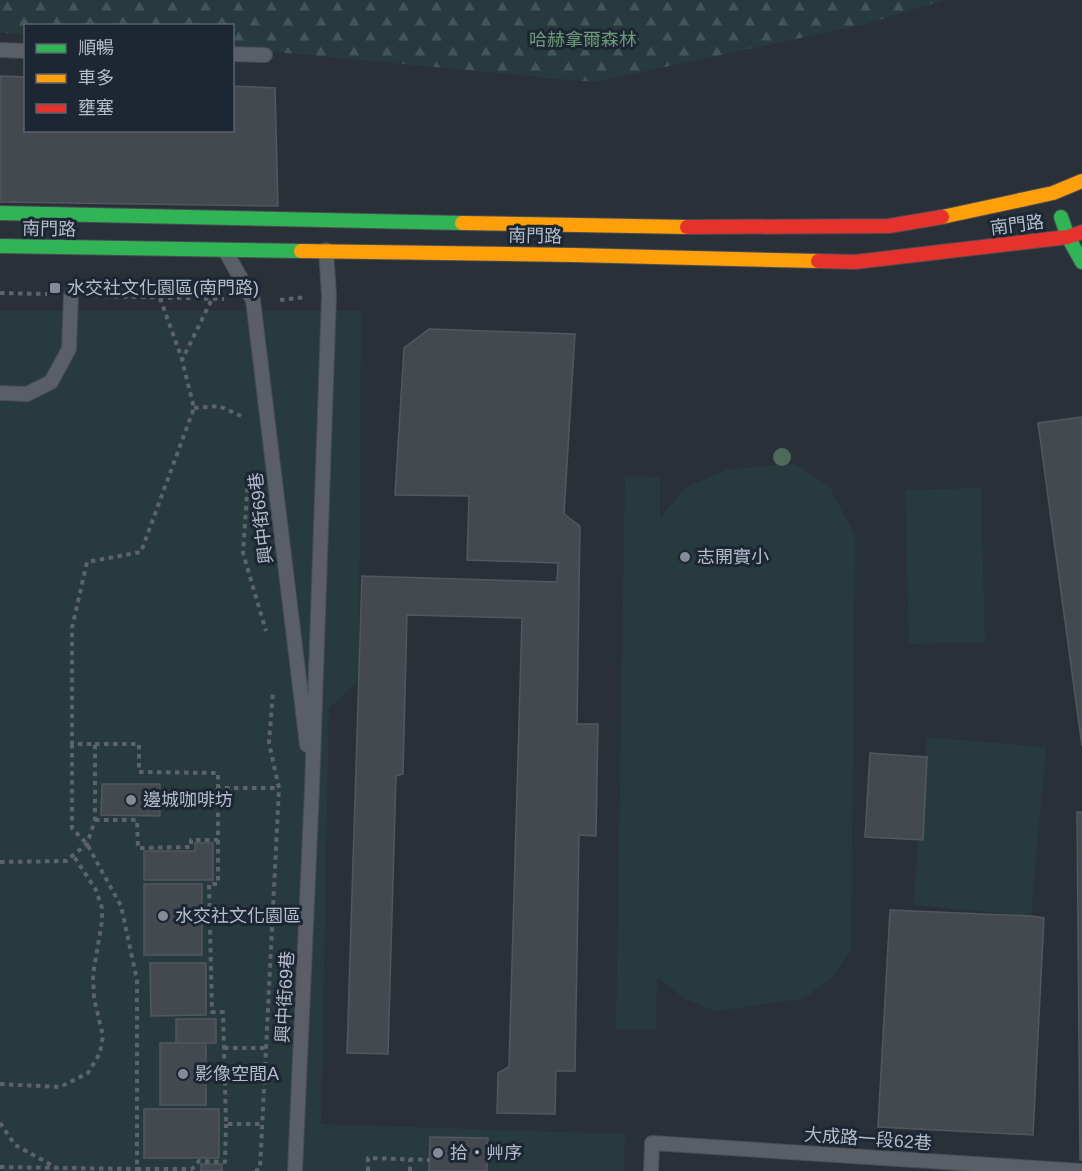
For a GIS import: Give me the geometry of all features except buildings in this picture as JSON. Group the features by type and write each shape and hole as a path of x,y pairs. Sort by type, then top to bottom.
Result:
{"street":[{"name":"南門路","path":"0,213 644,226 889,226 1053,193 1082,181"},
{"path":"1053,193 1068,237 1082,262"},
{"name":"南門路","path":"0,246 655,256 855,262 1068,237 1082,232"}],"lane":[{"path":"0,50 24,51"},
{"path":"234,54 265,54"},
{"name":"興中街69巷","path":"225,250 253,300 312,789"},
{"name":"興中街69巷","path":"295,1171 330,296 326,250"},
{"path":"0,393 27,394 51,382 69,349 71,295"},
{"name":"大成路一段62巷","path":"651,1171 652,1143 1082,1171"}],"path":[{"path":"0,293 228,299"},
{"path":"280,300 315,296"},
{"path":"137,1168 137,980 122,906 87,844 72,828 72,628 87,562 141,552 194,408 182,360 160,298"},
{"path":"182,360 212,299"},
{"path":"194,408 219,406 241,415 243,424"},
{"path":"248,474 243,553 266,632"},
{"path":"255,1171 260,1169 279,788 268,743 274,688"},
{"path":"0,1167 192,1170 199,1161 225,1161 223,1012 212,1012 209,884 218,884 218,773 139,772 139,744 72,744"},
{"path":"0,862 66,861 87,844 95,820 95,744"},
{"path":"218,788 279,788"},
{"path":"95,820 137,820 138,848 191,847 191,840 218,840"},
{"path":"0,1084 60,1087 88,1072 100,1053 103,1036 94,998 93,975 102,908 96,890 73,855"},
{"path":"224,1048 266,1048"},
{"path":"0,1123 15,1145 58,1168"},
{"path":"226,1124 262,1124"},
{"path":"368,1171 368,1158 430,1160"},
{"path":"410,1159 410,1171"}],"green space":[{"name":"哈赫拿爾森林","path":"0,0 944,0 866,24 594,82 234,48 234,24 24,24 24,33 0,33"},
{"name":"水交社文化園區","path":"0,311 361,311 359,681 329,708 321,1124 625,1134 624,1171 0,1171"},
{"path":"795,464 829,486 855,536 851,950 831,979 802,999 716,1011 685,999 657,977 656,1030 616,1029 625,476 660,477 660,518 686,487 729,469"},
{"path":"981,488 985,642 909,644 905,490"},
{"path":"927,737 1046,747 1031,916 913,905"}],"traffic: fast":[{"path":"0,213 462,223"},
{"path":"1061,217 1068,237 1082,262"},
{"path":"0,246 301,251"}],"traffic: slow":[{"path":"942,217 1053,193 1082,181"},
{"path":"462,223 687,227"},
{"path":"301,251 818,261"}],"traffic: jam":[{"path":"687,227 889,226 942,217"},
{"path":"818,261 855,262 1068,237 1082,232"}],"place":[{"name":"水交社文化園區(南門路)","path":"55,288"},
{"name":"志開實小","path":"685,557"},
{"name":"邊城咖啡坊","path":"131,800"},
{"name":"水交社文化園區","path":"163,916"},
{"name":"影像空間A","path":"183,1074"},
{"name":"拾・艸序","path":"438,1153"}]}
